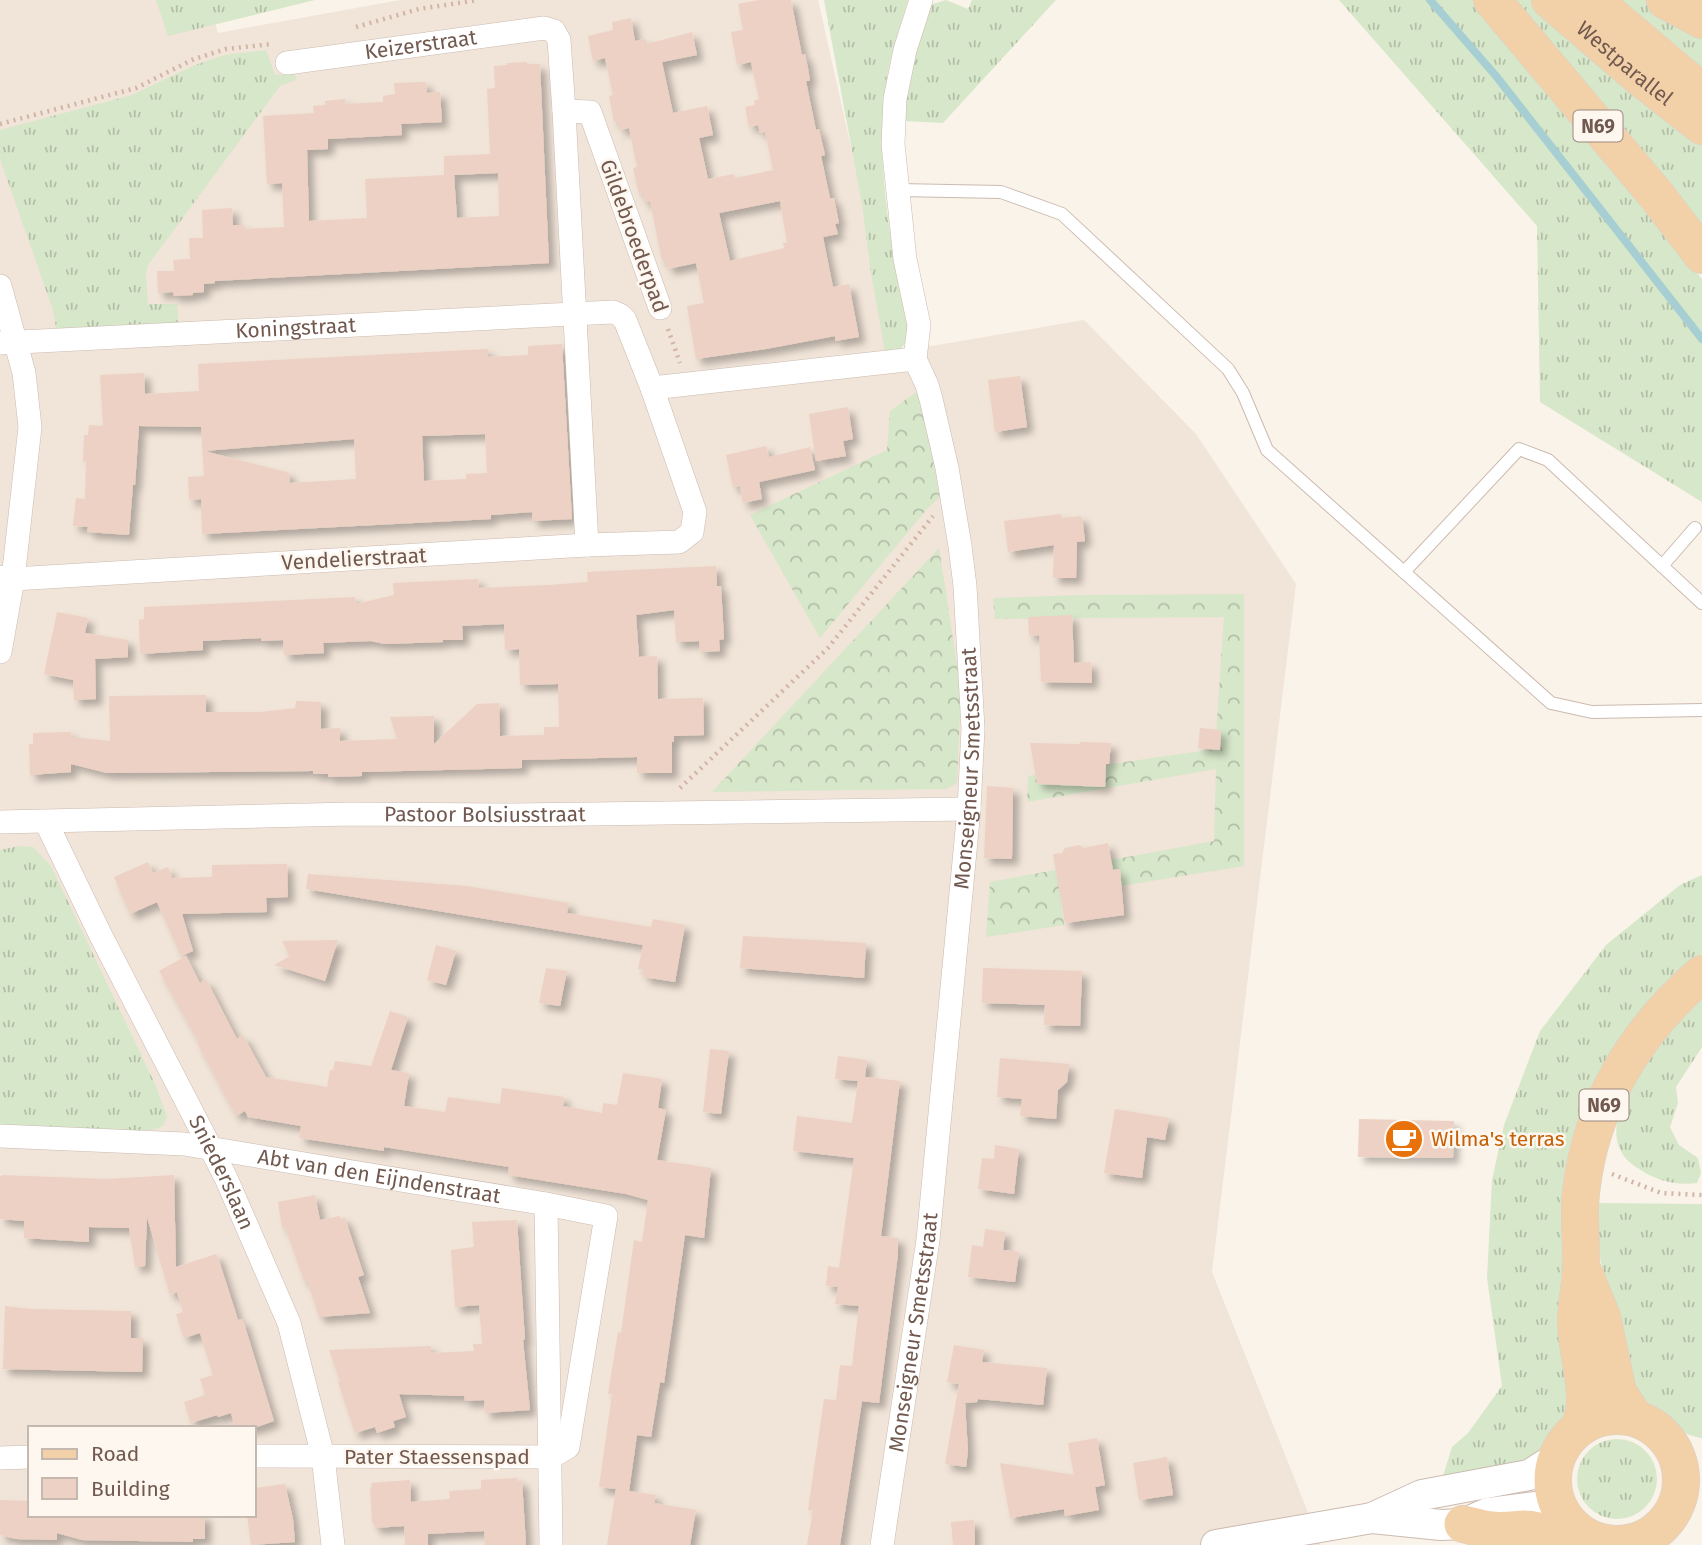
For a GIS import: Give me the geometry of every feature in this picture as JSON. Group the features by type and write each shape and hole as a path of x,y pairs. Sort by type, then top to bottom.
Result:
{"main road":[{"name":"N69","path":"1492,0 1657,196 1702,255"},
{"name":"Westparallel","path":"1550,0 1642,79 1702,126"},
{"name":"Westparallel","path":"1592,0 1702,92"},
{"path":"1665,0 1702,20"},
{"name":"N69","path":"1580,1426 1585,1405 1576,1322 1581,1266 1578,1221 1584,1167 1597,1121 1625,1062 1659,1016 1702,974"},
{"name":"N69","path":"1581,1266 1602,1317 1618,1392 1634,1418"},
{"path":"1558,1534 1553,1491 1556,1458 1563,1444 1580,1426 1606,1416 1634,1418 1685,1443 1681,1488 1694,1498"},
{"path":"1464,1524 1491,1530 1534,1529 1558,1534 1576,1530 1594,1540 1626,1543 1646,1537 1694,1498"},
{"path":"1676,1545 1694,1498"}],"street":[{"name":"Monseigneur Smetsstraat","path":"882,1545 928,1240 973,729 965,586 947,468 927,385 915,359 919,325 905,259 893,144 895,99 905,50 921,0"},
{"name":"Keizerstraat","path":"281,54 544,28 554,31"},
{"name":"Gildebroederpad","path":"554,31 559,40 575,315"},
{"name":"Gildebroederpad","path":"564,111 590,112 660,308"},
{"path":"0,286 8,342 24,373 30,427 7,578 0,652"},
{"name":"Koningstraat","path":"8,342 612,312 620,314 625,320 652,388 695,513 692,532"},
{"path":"575,315 587,545"},
{"path":"652,388 915,359"},
{"name":"Vendelierstraat","path":"7,578 679,542 692,532"},
{"name":"Pastoor Bolsiusstraat","path":"0,822 349,814 968,809"},
{"name":"Sniederslaan","path":"46,822 100,934 226,1178 289,1323 323,1456 333,1545"},
{"name":"Abt van den Eijndenstraat","path":"0,1136 184,1144 606,1216 568,1447 551,1457"},
{"path":"546,1204 551,1545"},
{"name":"Pater Staessenspad","path":"256,1456 551,1457"},
{"path":"0,1458 28,1457"},
{"path":"1216,1545 1372,1518 1422,1495 1529,1475 1556,1458"},
{"path":"1372,1518 1441,1525 1464,1524"}],"lane":[{"path":"898,190 1001,192 1062,214 1228,369 1243,393 1267,450 1550,703 1592,712 1702,710"},
{"path":"1404,572 1519,449 1549,460 1702,603"},
{"path":"1662,566 1695,528"}],"path":[{"path":"354,28 419,9 478,0"},
{"path":"0,124 136,88 194,59 226,49 281,54"},
{"name":"Gildebroederpad","path":"660,308 688,384"},
{"path":"653,813 828,648 950,493"},
{"path":"1584,1167 1622,1177 1661,1193 1702,1195"}],"shaded area":[{"path":"0,0 208,0 218,33 400,0 818,0 897,352 1084,320 1196,434 1296,584 1212,1272 1321,1545 0,1545"}],"green space":[{"path":"156,0 315,0 168,36"},
{"path":"824,0 908,0 886,83 882,146 887,211 910,337 896,355 886,357 862,204"},
{"path":"946,0 968,9 972,0 1056,0 943,123 903,121 911,69 927,11 933,4"},
{"path":"1339,0 1479,0 1702,279 1702,502 1540,402 1537,226"},
{"path":"1502,0 1539,0 1702,134 1702,234"},
{"path":"1605,0 1649,0 1702,29 1702,80"},
{"path":"266,50 275,75 295,73 296,80 280,86 148,265 148,304 177,304 179,327 57,333 53,310 0,159 0,130 132,95 195,65 225,55"},
{"path":"919,390 940,497 926,510 820,638 750,515 887,450 890,411"},
{"path":"939,548 961,691 957,783 946,789 712,792"},
{"path":"1244,594 1244,866 1060,896 1064,925 986,937 990,882 1214,841 1216,769 1027,802 1028,776 1215,749 1224,617 995,619 993,598"},
{"path":"19,846 33,847 51,866 155,1084 167,1117 163,1126 151,1130 23,1132 0,1129 0,850"},
{"path":"1702,875 1702,954 1652,998 1610,1053 1580,1114 1570,1146 1562,1213 1567,1418 1538,1455 1527,1461 1441,1482 1452,1447 1468,1433 1502,1386 1487,1278 1492,1180 1504,1125 1540,1031 1606,945 1680,885"},
{"path":"1702,997 1702,1047 1676,1087 1678,1103 1670,1127 1679,1145 1698,1158 1701,1173 1697,1183 1673,1183 1657,1179 1636,1167 1620,1150 1616,1128 1622,1104 1635,1079 1670,1032"},
{"path":"1597,1203 1702,1204 1702,1438 1676,1428 1638,1397 1604,1277 1599,1253"},
{"path":"1617,1439 1632,1442 1645,1451 1654,1464 1657,1479 1654,1494 1645,1507 1632,1516 1617,1519 1602,1516 1589,1507 1580,1494 1577,1479 1580,1464 1589,1451 1602,1442"}],"building":[{"path":"759,0 791,0 802,55 805,54 808,68 810,81 806,81 816,130 819,129 825,155 821,156 830,198 834,198 839,223 835,224 838,234 823,237 833,287 849,284 859,337 835,341 835,336 696,359 687,306 704,303 696,263 668,269 666,260 662,261 650,201 644,202 643,193 639,194 629,128 620,130 618,121 614,122 609,96 613,95 605,58 593,61 588,36 613,30 612,22 631,18 635,41 646,39 647,44 692,32 697,55 662,62 673,113 707,106 713,135 699,138 708,179 734,174 735,178 773,170 765,132 760,133 758,125 749,127 745,107 755,105 754,101 759,99 751,62 737,65 731,32 743,30 738,4","holes":["780,201 787,243 783,243 784,248 730,261 719,213"]},
{"path":"507,63 540,64 549,263 215,281 204,284 204,292 193,295 158,293 157,271 174,271 173,260 190,259 189,238 203,238 202,210 232,208 233,225 244,225 244,229 284,227 282,183 267,184 263,116 314,113 313,106 325,105 325,101 345,99 345,104 383,102 383,96 395,94 394,83 426,82 427,93 440,92 442,122 401,124 402,135 328,139 328,149 307,150 309,221 367,218 365,179 444,175 444,156 490,154 487,89 495,88 494,66","holes":["498,173 499,216 457,218 454,175"]},
{"path":"562,344 572,519 532,521 532,512 491,515 491,519 202,534 201,499 189,500 188,477 204,476 201,427 139,426 129,535 87,532 88,527 73,526 76,498 85,499 84,435 88,435 89,425 103,426 100,375 144,373 145,394 199,391 198,364 488,349 488,357 528,355 528,346","holes":["485,434 487,473 466,474 466,479 424,481 422,436","354,439 356,479 290,483 289,473 204,451"]},
{"path":"1020,376 1027,427 995,432 988,380"},
{"path":"848,407 853,439 843,441 846,456 816,461 809,414"},
{"path":"766,446 769,457 810,447 815,470 759,482 762,499 743,503 740,486 733,487 726,455"},
{"path":"1061,514 1061,518 1081,516 1083,524 1085,541 1077,542 1076,578 1053,578 1054,545 1008,552 1004,521"},
{"path":"716,566 717,586 721,586 724,639 719,640 720,651 700,652 699,641 676,642 674,610 636,615 639,657 657,656 658,699 703,698 704,735 674,736 672,773 637,773 637,757 522,760 522,768 362,772 362,776 328,777 328,774 313,774 313,771 107,773 71,764 71,772 30,775 29,744 33,744 33,733 71,732 71,737 110,741 109,696 206,695 206,712 260,712 295,708 296,701 321,702 321,729 340,728 340,741 397,739 390,717 434,716 434,744 477,704 499,703 500,736 544,735 544,727 559,727 558,684 520,685 519,649 505,650 504,624 462,626 463,640 385,644 370,641 323,643 324,653 284,655 283,640 261,641 261,638 203,641 203,650 140,654 139,620 144,619 144,607 355,597 356,604 394,595 393,583 478,579 479,588 549,585 588,582 587,572"},
{"path":"57,612 88,618 85,633 128,640 128,657 95,659 96,699 74,700 73,680 44,674"},
{"path":"1072,615 1074,663 1091,662 1092,683 1041,682 1039,635 1029,636 1028,617"},
{"path":"1200,728 1221,730 1220,750 1198,748"},
{"path":"1030,743 1111,743 1109,764 1106,764 1105,787 1037,784"},
{"path":"987,786 1013,788 1012,859 984,858"},
{"path":"1108,843 1113,870 1120,869 1124,915 1065,923 1053,854 1079,845 1084,848"},
{"path":"148,862 153,873 168,867 172,878 212,877 212,865 287,864 288,897 266,898 267,912 182,914 193,951 181,956 157,902 130,914 114,877"},
{"path":"308,874 467,886 569,903 567,913 651,927 653,919 685,925 675,982 643,977 644,970 638,969 643,945 306,889"},
{"path":"743,936 866,943 864,978 740,968"},
{"path":"338,940 325,981 274,965 290,956 282,941"},
{"path":"436,945 456,951 446,985 427,980"},
{"path":"186,956 200,983 206,979 237,1039 243,1035 266,1077 327,1087 330,1070 333,1070 335,1061 371,1066 390,1011 408,1017 391,1070 409,1073 404,1106 445,1112 448,1097 500,1104 502,1088 564,1097 563,1106 602,1113 603,1103 617,1105 623,1073 662,1079 658,1108 666,1110 657,1160 711,1168 704,1238 685,1235 664,1383 660,1382 651,1437 637,1435 629,1491 656,1495 654,1503 696,1510 690,1545 607,1545 616,1489 599,1487 612,1394 608,1394 618,1332 621,1333 634,1240 642,1242 648,1200 508,1175 509,1167 384,1147 384,1151 299,1138 301,1126 248,1117 245,1111 236,1116 159,971"},
{"path":"546,968 567,971 560,1006 539,1003"},
{"path":"983,968 1082,971 1080,1026 1044,1025 1045,1005 982,1003"},
{"path":"710,1049 729,1051 721,1114 703,1112"},
{"path":"838,1056 867,1060 865,1077 900,1081 881,1236 898,1238 898,1254 879,1403 862,1401 840,1545 807,1545 813,1510 808,1510 824,1399 836,1400 840,1365 852,1366 859,1306 835,1304 838,1287 826,1286 828,1266 839,1268 854,1158 793,1151 797,1116 852,1123 858,1081 835,1079"},
{"path":"1000,1058 1069,1064 1067,1082 1058,1090 1056,1119 1020,1116 1022,1099 997,1097"},
{"path":"1115,1109 1169,1118 1165,1140 1147,1137 1142,1178 1104,1173"},
{"path":"1359,1119 1454,1121 1453,1158 1358,1157"},
{"path":"995,1145 1019,1149 1014,1194 978,1189 982,1158 994,1159"},
{"path":"174,1175 176,1267 216,1254 218,1257 238,1320 242,1319 244,1323 274,1421 256,1427 234,1426 231,1413 191,1423 184,1402 205,1395 200,1379 213,1375 200,1333 184,1338 176,1314 183,1312 177,1292 170,1295 147,1217 145,1266 135,1267 129,1228 89,1227 89,1242 24,1238 24,1221 0,1219 0,1177 107,1179"},
{"path":"315,1195 320,1220 340,1216 340,1219 345,1218 364,1275 358,1277 370,1313 319,1317 285,1227 282,1228 278,1202"},
{"path":"517,1220 523,1340 530,1410 485,1413 484,1400 465,1401 464,1396 399,1394 406,1417 393,1421 395,1427 377,1433 375,1427 355,1433 329,1350 431,1346 431,1353 474,1351 473,1344 482,1344 479,1305 455,1307 451,1250 474,1247 472,1222"},
{"path":"985,1229 1005,1232 1003,1250 1019,1252 1015,1282 968,1277 972,1245 983,1247"},
{"path":"5,1306 131,1311 131,1338 143,1338 142,1372 3,1369"},
{"path":"954,1345 984,1350 982,1362 1047,1368 1043,1405 978,1399 977,1402 965,1403 968,1451 966,1467 945,1464 959,1384 947,1382"},
{"path":"1097,1438 1105,1485 1095,1487 1099,1510 1065,1516 1064,1509 1010,1518 1000,1463 1074,1475 1068,1443"},
{"path":"1167,1457 1173,1495 1139,1500 1133,1463"},
{"path":"517,1478 517,1481 522,1481 526,1545 485,1545 484,1531 428,1534 428,1545 405,1545 404,1526 375,1528 372,1523 371,1483 410,1480 411,1502 450,1499 449,1491 481,1489 481,1480"},
{"path":"285,1484 295,1542 251,1545 247,1517 256,1517 256,1488"},
{"path":"0,1500 28,1501 28,1517 205,1517 205,1539 193,1539 193,1542 82,1540 57,1533 57,1540 16,1539 0,1535"},
{"path":"974,1520 975,1545 953,1545 951,1522"}],"waterway":[{"path":"1430,0 1496,76 1702,339"}],"place":[{"name":"Wilma's terras","path":"1404,1139"}]}
